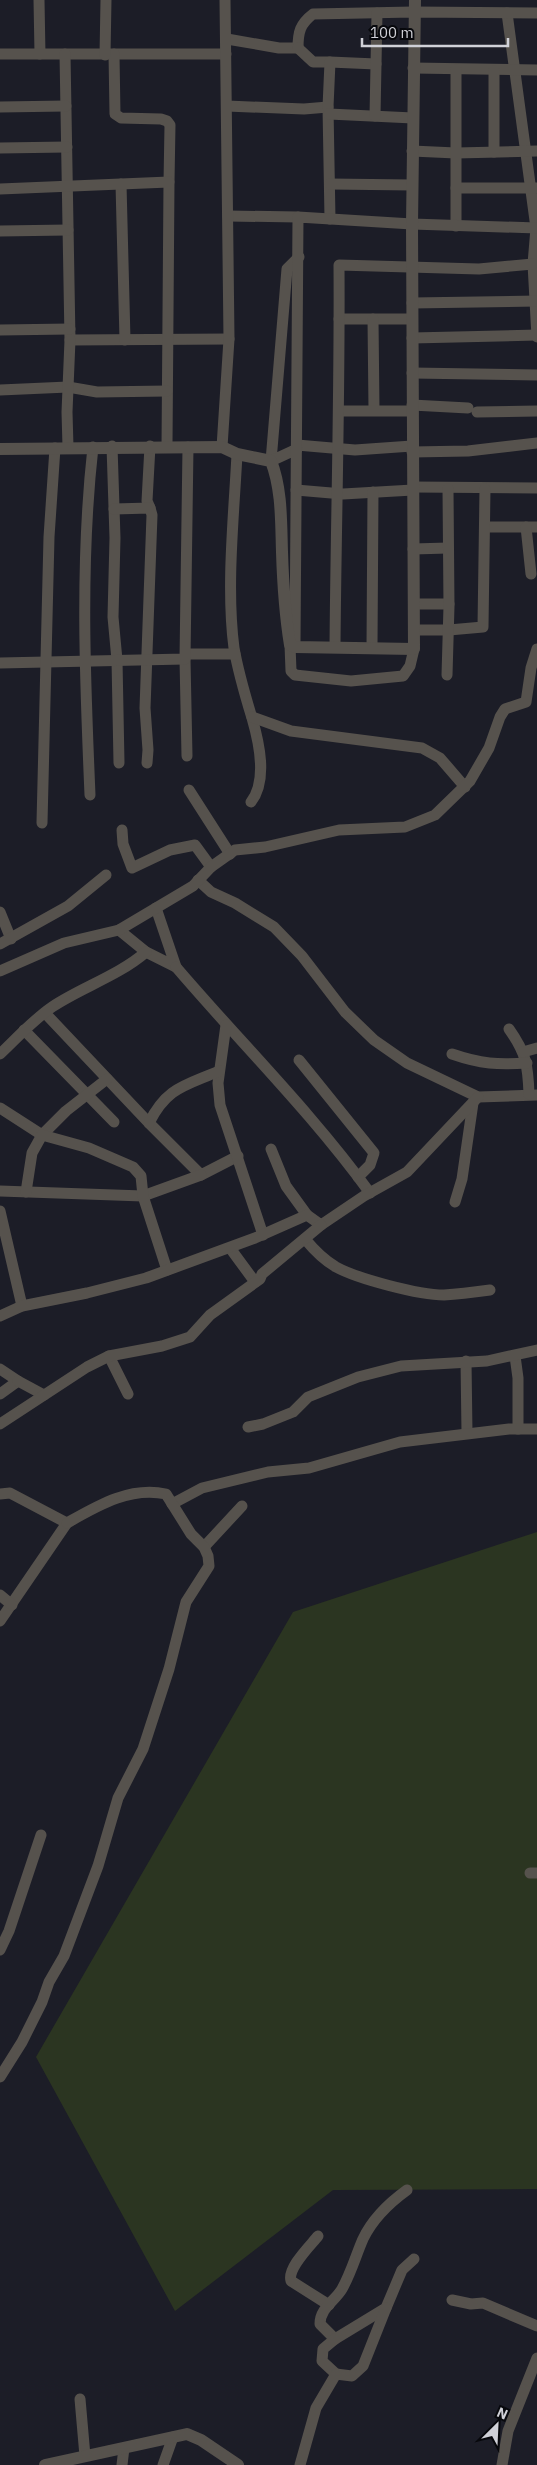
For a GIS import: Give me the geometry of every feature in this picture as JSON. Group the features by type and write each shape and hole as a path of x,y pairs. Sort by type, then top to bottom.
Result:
{"street":[{"path":"39,0 40,54"},
{"path":"106,0 115,114 121,118 167,120 170,125 166,446"},
{"path":"222,447 228,339 225,0"},
{"path":"412,338 537,336 536,228 532,152 516,70 513,13 518,0"},
{"path":"298,48 298,32 303,22 313,14 377,13 414,6 537,13"},
{"path":"298,217 297,447 291,671 295,675 351,681 403,676 410,666 414,649 412,150 414,6"},
{"path":"376,116 377,13"},
{"path":"0,54 110,54 226,48 298,48 313,62 376,64"},
{"path":"42,823 49,536 62,448 68,387 70,334 65,54"},
{"path":"330,62 328,110 330,219"},
{"path":"413,68 494,71 537,70"},
{"path":"456,70 456,226"},
{"path":"494,71 494,152"},
{"path":"0,107 66,106"},
{"path":"227,106 328,110 413,118"},
{"path":"0,148 67,147"},
{"path":"412,150 456,153 532,152"},
{"path":"0,190 169,182"},
{"path":"121,184 124,340"},
{"path":"330,184 412,185"},
{"path":"456,188 534,188"},
{"path":"228,216 298,217 412,224 536,228"},
{"path":"0,231 68,230"},
{"path":"292,646 284,605 280,513 276,473 271,461 287,269 299,256"},
{"path":"335,647 337,493 340,449 340,266 535,269"},
{"path":"412,303 536,301"},
{"path":"340,319 412,319"},
{"path":"373,319 374,410"},
{"path":"0,330 70,334 124,340 228,339"},
{"path":"412,373 537,375"},
{"path":"0,390 68,387 97,392 167,391"},
{"path":"340,411 412,408 537,412"},
{"path":"0,449 112,446 222,447 237,454 271,461 297,447 468,451 537,443"},
{"path":"112,446 114,509 113,617 117,660 118,763"},
{"path":"147,763 145,708 152,515 147,501 150,446"},
{"path":"90,795 84,661 87,504 93,447"},
{"path":"188,447 185,657 188,756"},
{"path":"237,454 232,591 235,654 258,736 259,783 256,796 250,802"},
{"path":"296,490 337,493 413,489 537,488"},
{"path":"447,675 449,630 448,489"},
{"path":"414,630 449,630 483,627 485,489"},
{"path":"372,648 373,492"},
{"path":"114,509 150,508"},
{"path":"485,527 532,527 530,574"},
{"path":"413,549 448,548"},
{"path":"414,604 449,604"},
{"path":"292,646 414,649"},
{"path":"0,971 64,943 119,930 193,886 211,867 235,850 265,847 339,830 405,827 435,815 465,787 489,748 500,717 505,709 531,701 531,668 537,649"},
{"path":"0,663 148,661 235,654"},
{"path":"252,717 291,731 422,748 440,758 465,787"},
{"path":"190,790 230,854"},
{"path":"122,830 123,844 132,868 170,850 195,845 211,867"},
{"path":"0,912 5,942 68,906 106,875"},
{"path":"198,880 211,892 235,903 274,927 302,956 345,1012 374,1040 406,1063 476,1100 533,1094 525,1057 509,1029"},
{"path":"156,908 176,967 296,1102 370,1193"},
{"path":"119,930 146,952 176,967"},
{"path":"0,1054 24,1030 45,1013 132,964 146,952"},
{"path":"45,1013 201,1175"},
{"path":"226,1025 219,1071 220,1105 227,1132 238,1156 263,1234"},
{"path":"24,1030 88,1093 114,1122"},
{"path":"452,1054 478,1063 498,1065 525,1057 537,1048"},
{"path":"299,1060 374,1153 373,1158 358,1177"},
{"path":"149,1123 158,1105 175,1090 219,1071"},
{"path":"26,1192 32,1153 42,1134 88,1093 108,1079"},
{"path":"0,1424 87,1367 109,1356 162,1346 190,1337 210,1316 256,1282 321,1225 370,1193 407,1172 476,1100"},
{"path":"455,1202 462,1179 476,1100"},
{"path":"0,1108 42,1134 89,1148 133,1167 141,1176 143,1196 167,1270"},
{"path":"271,1149 286,1186 307,1215 321,1225"},
{"path":"0,1190 143,1196 201,1175 238,1156"},
{"path":"0,1211 22,1306"},
{"path":"0,1316 22,1306 87,1293 167,1270 230,1248 307,1215"},
{"path":"304,1239 317,1254 337,1267 387,1284 423,1293 443,1295 490,1290"},
{"path":"230,1248 256,1282"},
{"path":"248,1427 264,1424 293,1412 308,1396 358,1377 401,1366 466,1360 487,1361 537,1350"},
{"path":"109,1356 128,1394"},
{"path":"515,1356 518,1378 518,1428"},
{"path":"466,1360 467,1433"},
{"path":"0,1369 44,1395"},
{"path":"0,1394 18,1381"},
{"path":"172,1504 202,1488 268,1472 309,1468 400,1442 518,1428 537,1429"},
{"path":"0,1621 67,1523 102,1504 129,1494 152,1491 166,1494 191,1534 204,1547 208,1556 209,1566 186,1602 169,1670 143,1748 118,1798 98,1866 64,1956 49,1982 42,2002 22,2042 0,2077"},
{"path":"0,1494 10,1493 67,1523"},
{"path":"204,1547 242,1506"},
{"path":"0,1595 12,1605"},
{"path":"0,1950 9,1931 41,1835"},
{"path":"334,2339 320,2324 320,2316 342,2288 364,2237 376,2218 388,2204 407,2190"},
{"path":"318,2236 294,2265 290,2277 291,2281 329,2305"},
{"path":"386,2308 334,2339 323,2349 322,2361 336,2374 352,2376 363,2366 402,2270 414,2259"},
{"path":"452,2300 471,2304 483,2303 537,2326"},
{"path":"502,2465 508,2432 533,2380 537,2358"},
{"path":"300,2465 316,2408 336,2374"},
{"path":"80,2399 85,2456"},
{"path":"45,2465 70,2462 85,2456 187,2434 201,2440 238,2465"},
{"path":"163,2465 173,2437"},
{"path":"122,2465 124,2448"}],"green space":[{"path":"537,1532 537,2189 333,2190 175,2311 36,2057 293,1612"}]}
